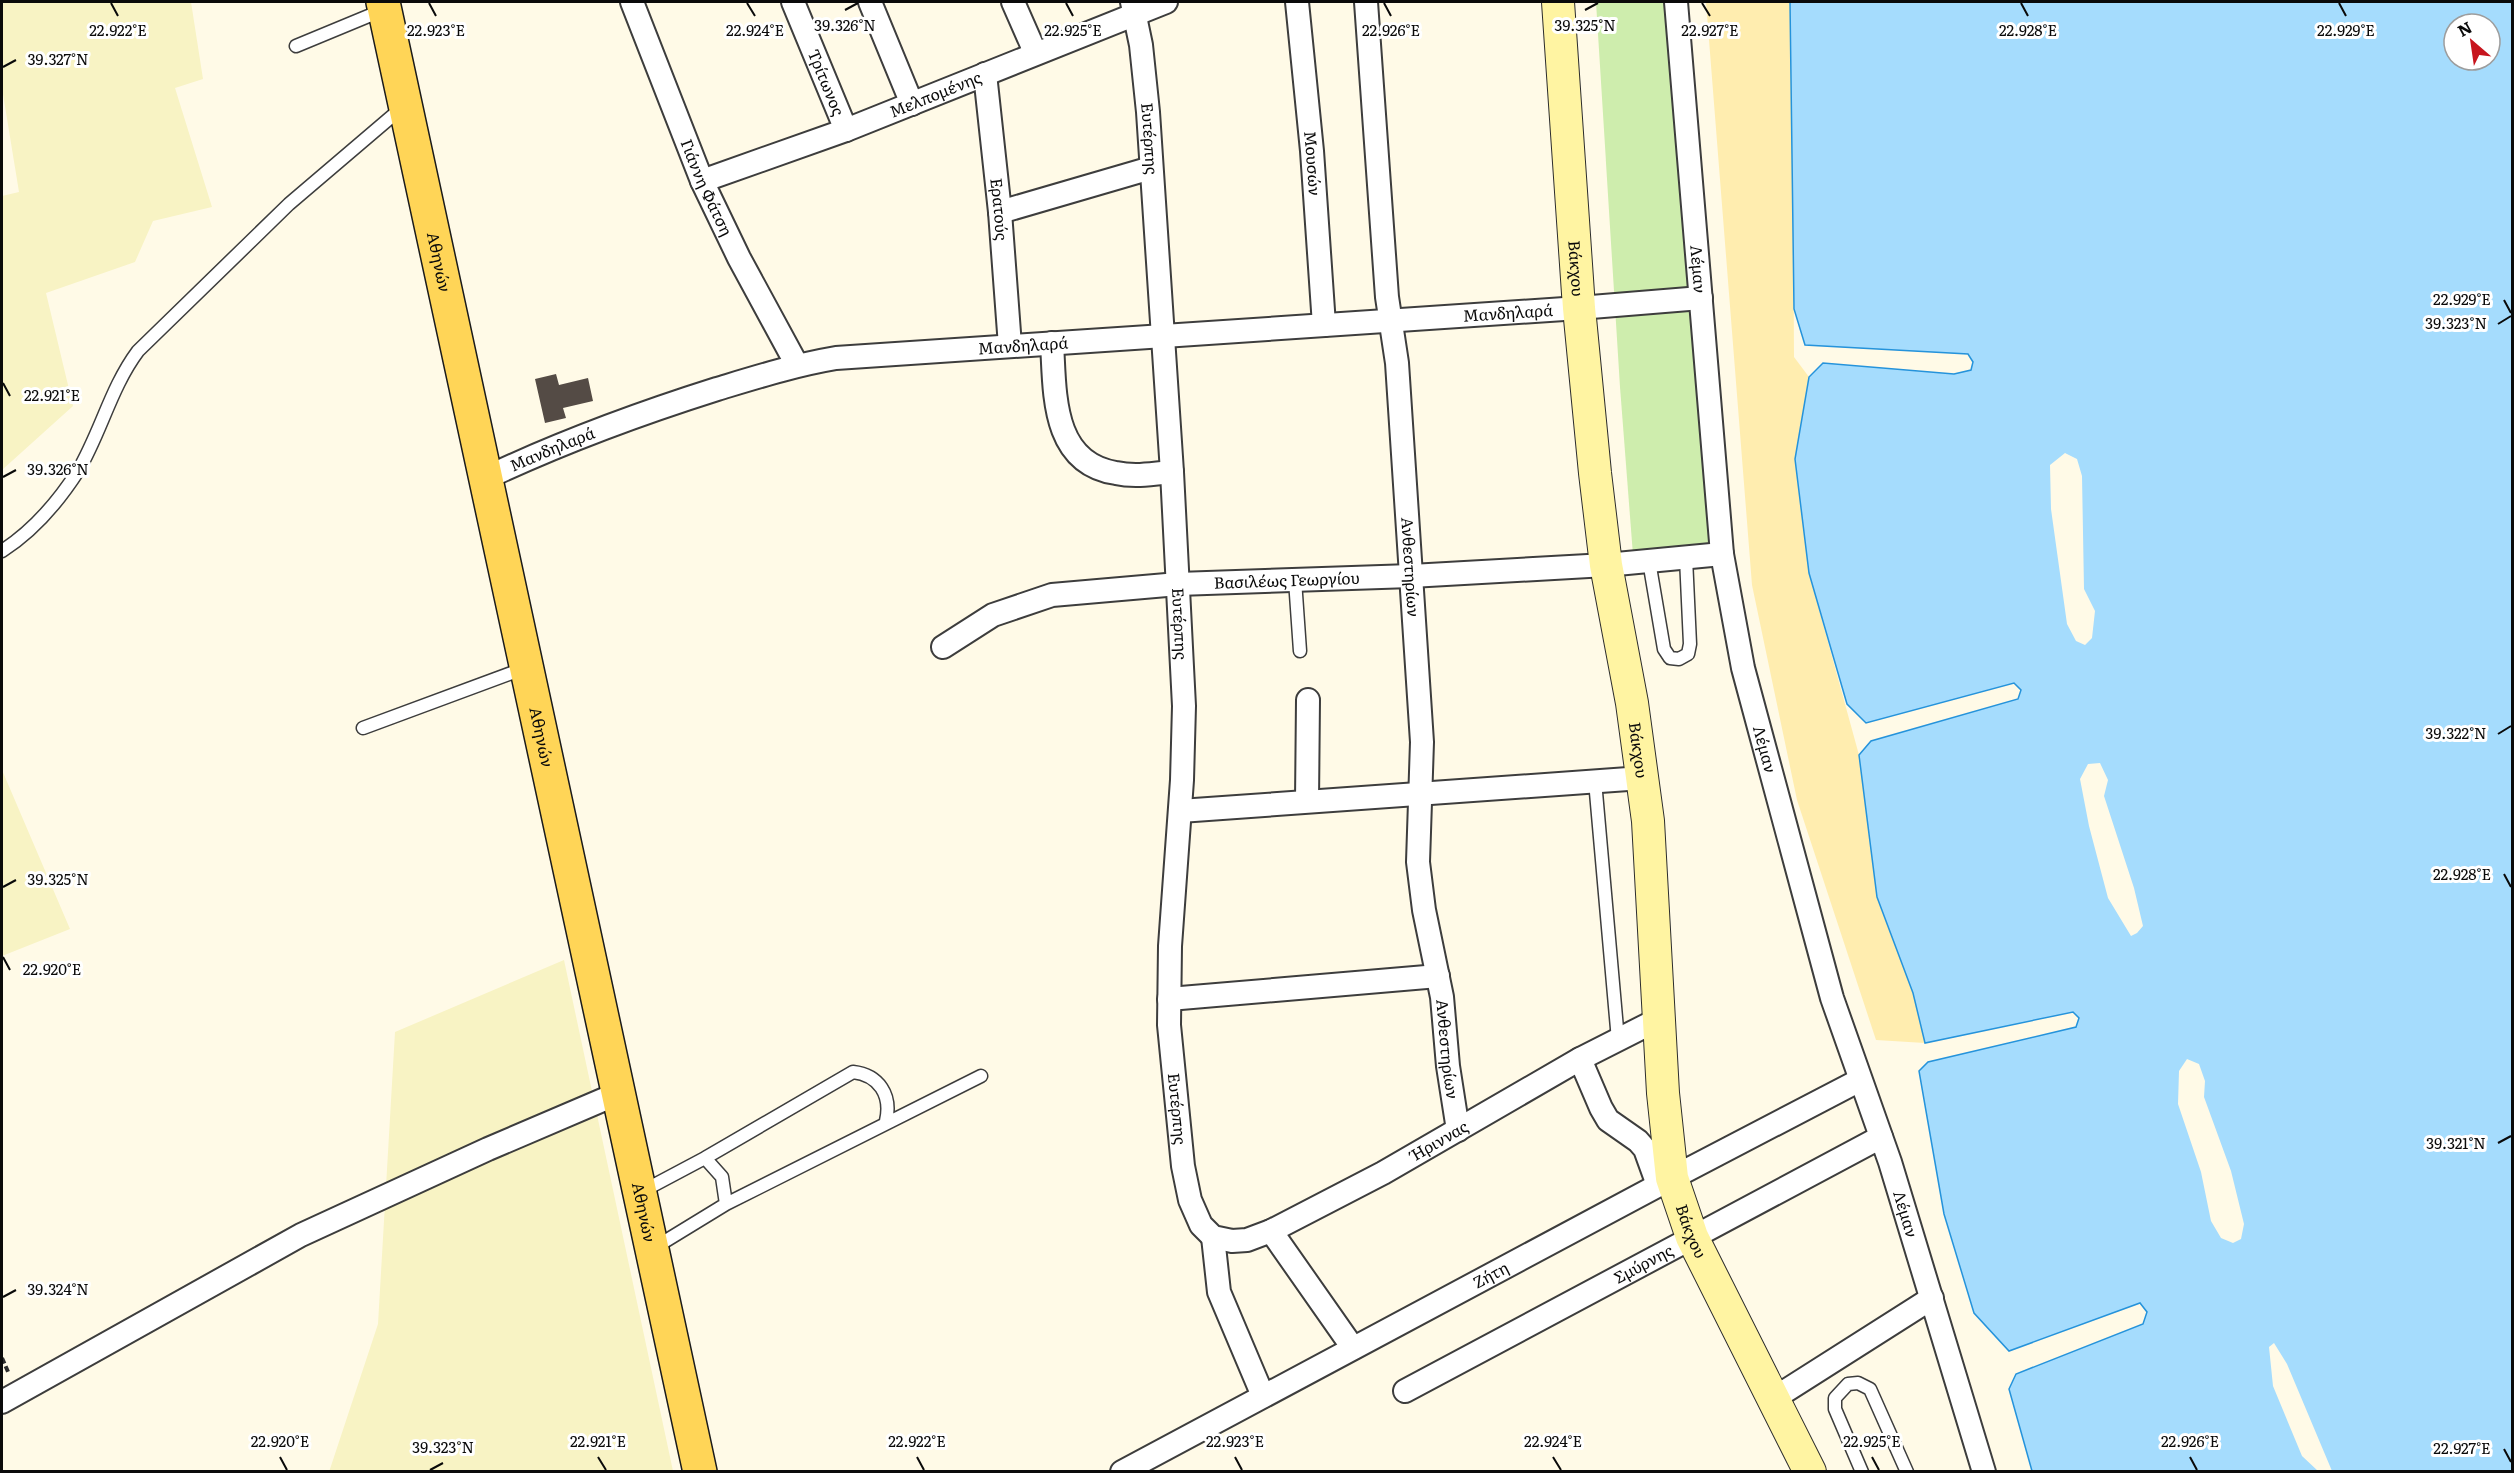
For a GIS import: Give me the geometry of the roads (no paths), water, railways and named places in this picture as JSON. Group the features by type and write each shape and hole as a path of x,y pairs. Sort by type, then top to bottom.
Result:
{"main road":[{"name":"Αθηνών","path":"384,5 488,477 700,1472"}],"street":[{"name":"Γιάννη Φάτση","path":"632,2 702,181 739,258 797,365"},
{"name":"Τρίτωνος","path":"793,2 846,130"},
{"path":"870,2 912,104"},
{"path":"1013,2 1035,52"},
{"name":"Μελπομένης","path":"702,181 912,104 1133,8 1167,2"},
{"name":"Μουσών","path":"1297,2 1312,151 1324,325"},
{"name":"Ανθεστηρίων","path":"1366,2 1390,320 1397,363 1422,742 1418,862 1424,910 1438,976 1449,1082 1458,1130"},
{"name":"Βάκχου","path":"1558,2 1579,308 1606,565 1632,703 1648,820 1666,1136 1665,1182 1810,1472"},
{"name":"Λέμαν","path":"1676,2 1722,554 1743,668 1807,912 1932,1298 1984,1472"},
{"name":"Ευτέρπης","path":"1133,8 1145,78 1172,472 1184,706 1180,811 1171,918 1170,1034 1183,1166 1196,1216 1205,1231 1213,1237"},
{"name":"Ερατούς","path":"985,74 1000,212 1010,346"},
{"path":"1000,212 1151,168"},
{"name":"Μανδηλαρά","path":"488,477 599,428 797,365 855,356 1701,298"},
{"path":"1052,343 1055,407 1061,427 1078,454 1104,470 1116,474 1172,472"},
{"name":"Βασιλέως Γεωργίου","path":"943,647 993,615 1041,597 1178,584 1411,576 1606,565 1722,554"},
{"path":"1307,801 1308,700"},
{"path":"1180,811 1642,778"},
{"path":"1169,999 1438,976"},
{"name":"Ήριννας","path":"1213,1237 1240,1241 1271,1231 1458,1130 1580,1059 1659,1019"},
{"path":"1580,1059 1600,1108 1608,1120 1638,1141 1665,1182"},
{"name":"Ζήτη","path":"1122,1472 1860,1080"},
{"path":"2,1402 301,1235 488,1149 620,1093"},
{"name":"Σμύρνης","path":"1405,1391 1881,1137"},
{"path":"1271,1231 1353,1348"},
{"path":"1213,1237 1219,1292 1263,1396"},
{"path":"1773,1399 1932,1298"}],"lane":[{"path":"296,46 384,5"},
{"path":"2,551 20,539 44,517 78,470 124,370 138,351 289,204 406,105"},
{"path":"1649,561 1664,649 1670,658 1679,659 1688,654 1690,644 1686,558"},
{"path":"1295,580 1300,651"},
{"path":"363,728 528,667"},
{"path":"1595,781 1618,1040"},
{"path":"640,1192 705,1158 853,1072 869,1076 881,1086 888,1103 886,1121"},
{"path":"653,1249 726,1203 886,1121 981,1076"},
{"path":"705,1158 722,1177 726,1203"},
{"path":"1862,1472 1834,1410 1835,1398 1848,1384 1858,1383 1870,1389 1907,1472"}],"water":[{"path":"1790,2 2512,2 2512,1471 2032,1471 2009,1389 2016,1374 2143,1324 2147,1312 2140,1303 2009,1351 1974,1313 1944,1214 1919,1071 1928,1062 2076,1027 2079,1018 2073,1012 1925,1043 1913,993 1877,897 1859,755 1871,741 2018,699 2021,690 2014,683 1866,723 1847,704 1809,573 1795,459 1809,377 1823,363 1954,374 1971,370 1973,362 1968,354 1805,345 1794,309"}]}
